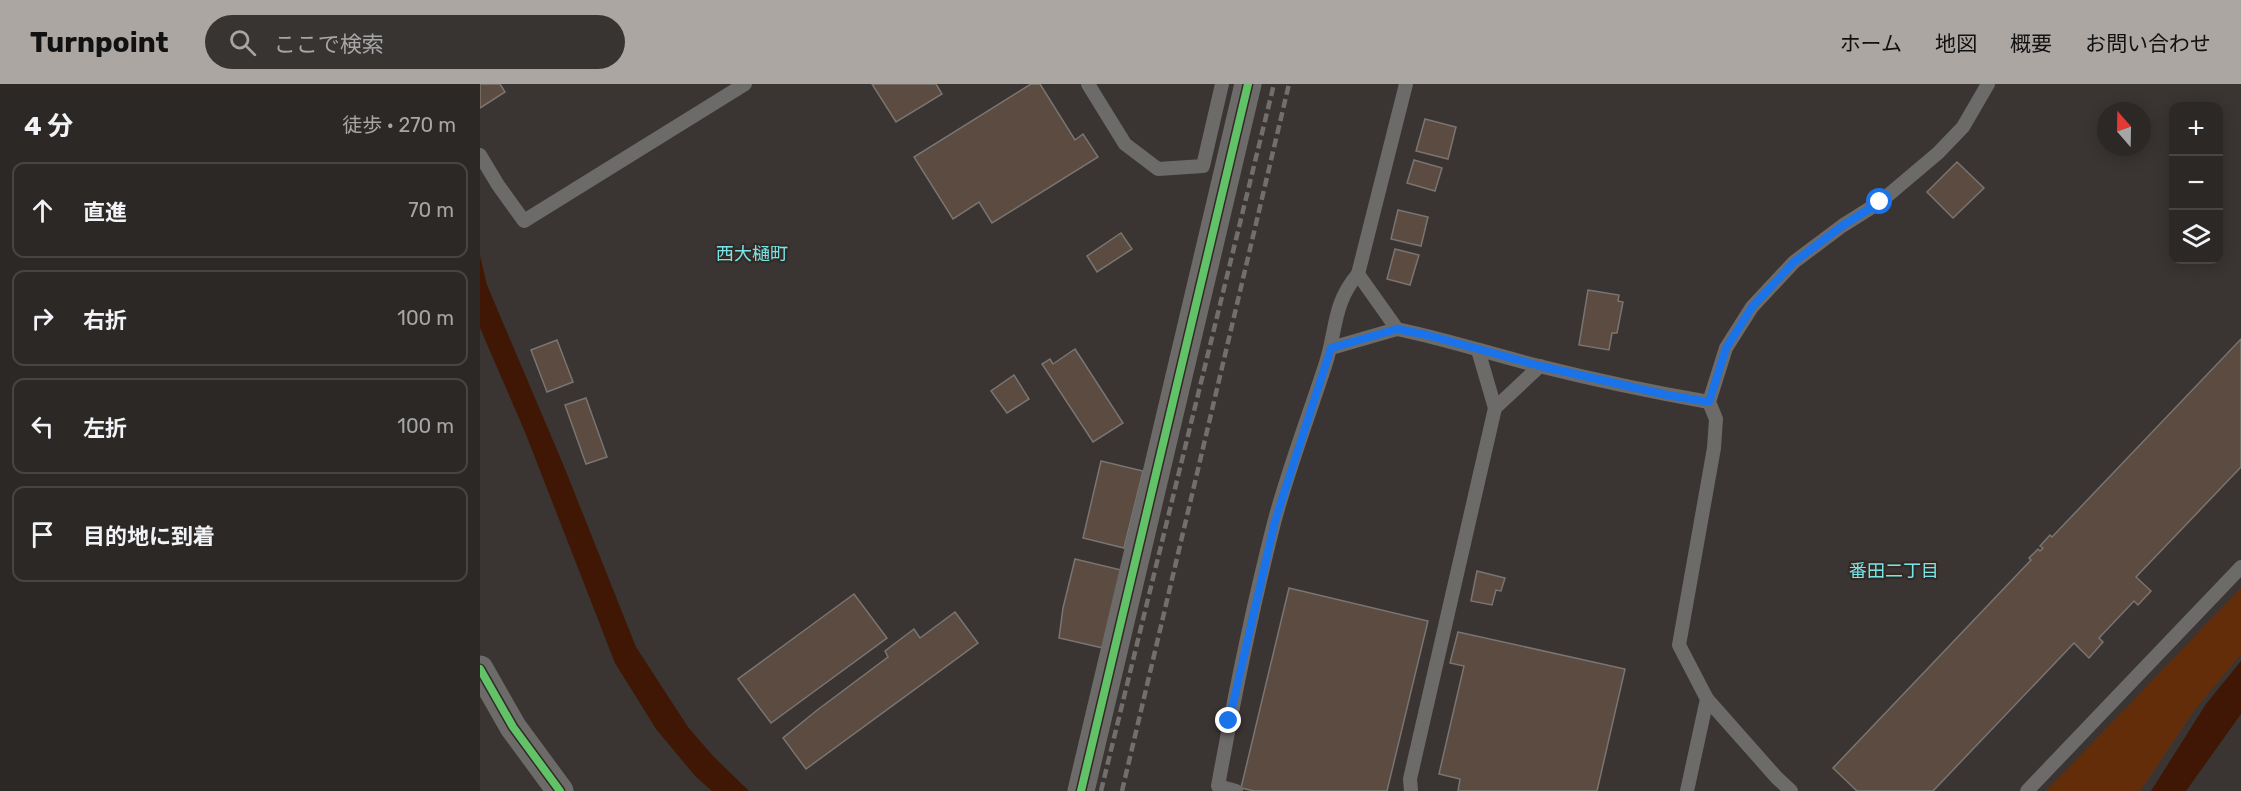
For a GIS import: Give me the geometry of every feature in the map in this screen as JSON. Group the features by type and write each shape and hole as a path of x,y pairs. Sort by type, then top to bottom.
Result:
{"street":[{"path":"1080,791 1248,84"},
{"path":"480,669 513,727 560,791"}],"lane":[{"path":"480,155 524,221 746,84"},
{"path":"1088,84 1125,144 1158,169 1203,166 1222,84"},
{"path":"1236,791 1218,786 1229,721 1275,521 1331,348 1335,316 1348,285 1358,274 1406,84"},
{"path":"1791,791 1707,699 1679,645 1714,448 1716,419 1709,402 1726,348 1752,307 1794,262 1842,226 1880,202 1938,153 1963,127 1988,84"},
{"path":"1358,274 1397,329"},
{"path":"1331,348 1397,329 1540,366 1667,395 1709,402"},
{"path":"1411,791 1410,779 1495,408 1478,350"},
{"path":"1495,408 1540,366"},
{"path":"2026,791 2241,567"},
{"path":"1687,791 1707,699"}],"shaded area":[{"path":"480,256 487,285 563,464 636,647 688,727 713,756 749,791 712,791 696,777 656,729 615,663 525,432 480,328"},
{"path":"2241,588 2241,654 2193,712 2140,791 2046,791"},
{"path":"2241,661 2241,714 2186,791 2151,791 2206,704"}],"building":[{"path":"480,84 500,84 505,92 480,108"},
{"path":"872,84 936,84 942,94 896,122"},
{"path":"1031,84 1040,84 1075,140 1083,134 1098,157 992,223 979,202 953,219 914,157"},
{"path":"1425,119 1456,127 1448,159 1416,151"},
{"path":"1414,160 1442,168 1435,191 1407,183"},
{"path":"1957,162 1984,188 1953,218 1927,192"},
{"path":"1398,210 1428,217 1421,246 1391,239"},
{"path":"1121,233 1132,249 1097,272 1087,256"},
{"path":"1395,249 1419,255 1410,285 1387,279"},
{"path":"1588,290 1619,295 1618,301 1623,302 1617,333 1612,333 1609,350 1579,345"},
{"path":"2241,339 2241,467 2136,577 2151,591 2138,605 2134,601 2099,638 2103,642 2089,658 2074,643 1933,791 1857,791 1833,768 2031,560 2029,558 2038,549 2040,551 2043,548 2040,546 2050,535 2052,537"},
{"path":"557,340 573,382 547,392 531,350"},
{"path":"1075,349 1123,423 1093,442 1042,364 1050,359 1053,364"},
{"path":"1014,375 1029,399 1007,413 991,391"},
{"path":"586,398 607,457 586,464 565,405"},
{"path":"1101,461 1143,471 1124,548 1083,538"},
{"path":"1075,559 1121,570 1103,648 1059,638 1063,608"},
{"path":"1477,571 1505,578 1501,591 1496,590 1492,605 1471,601"},
{"path":"1289,588 1428,621 1387,791 1254,791 1241,788"},
{"path":"854,594 887,638 771,723 738,679"},
{"path":"955,612 978,643 806,769 783,738 888,657 885,651 914,629 920,638"},
{"path":"1458,632 1625,669 1597,791 1458,791 1460,779 1439,774 1464,666 1450,663"}],"railway":[{"path":"1101,791 1274,84"},
{"path":"1122,791 1289,84"}],"cycle path":[{"path":"1081,791 1248,84"},
{"path":"480,669 513,727 560,791"}],"district":[{"name":"西大樋町","path":"752,254"},
{"name":"番田二丁目","path":"1894,571"}],"route":[{"path":"1229,721 1275,521 1331,348 1397,329 1540,366 1667,395 1709,402 1726,348 1752,307 1794,262 1842,226 1880,202"}]}
